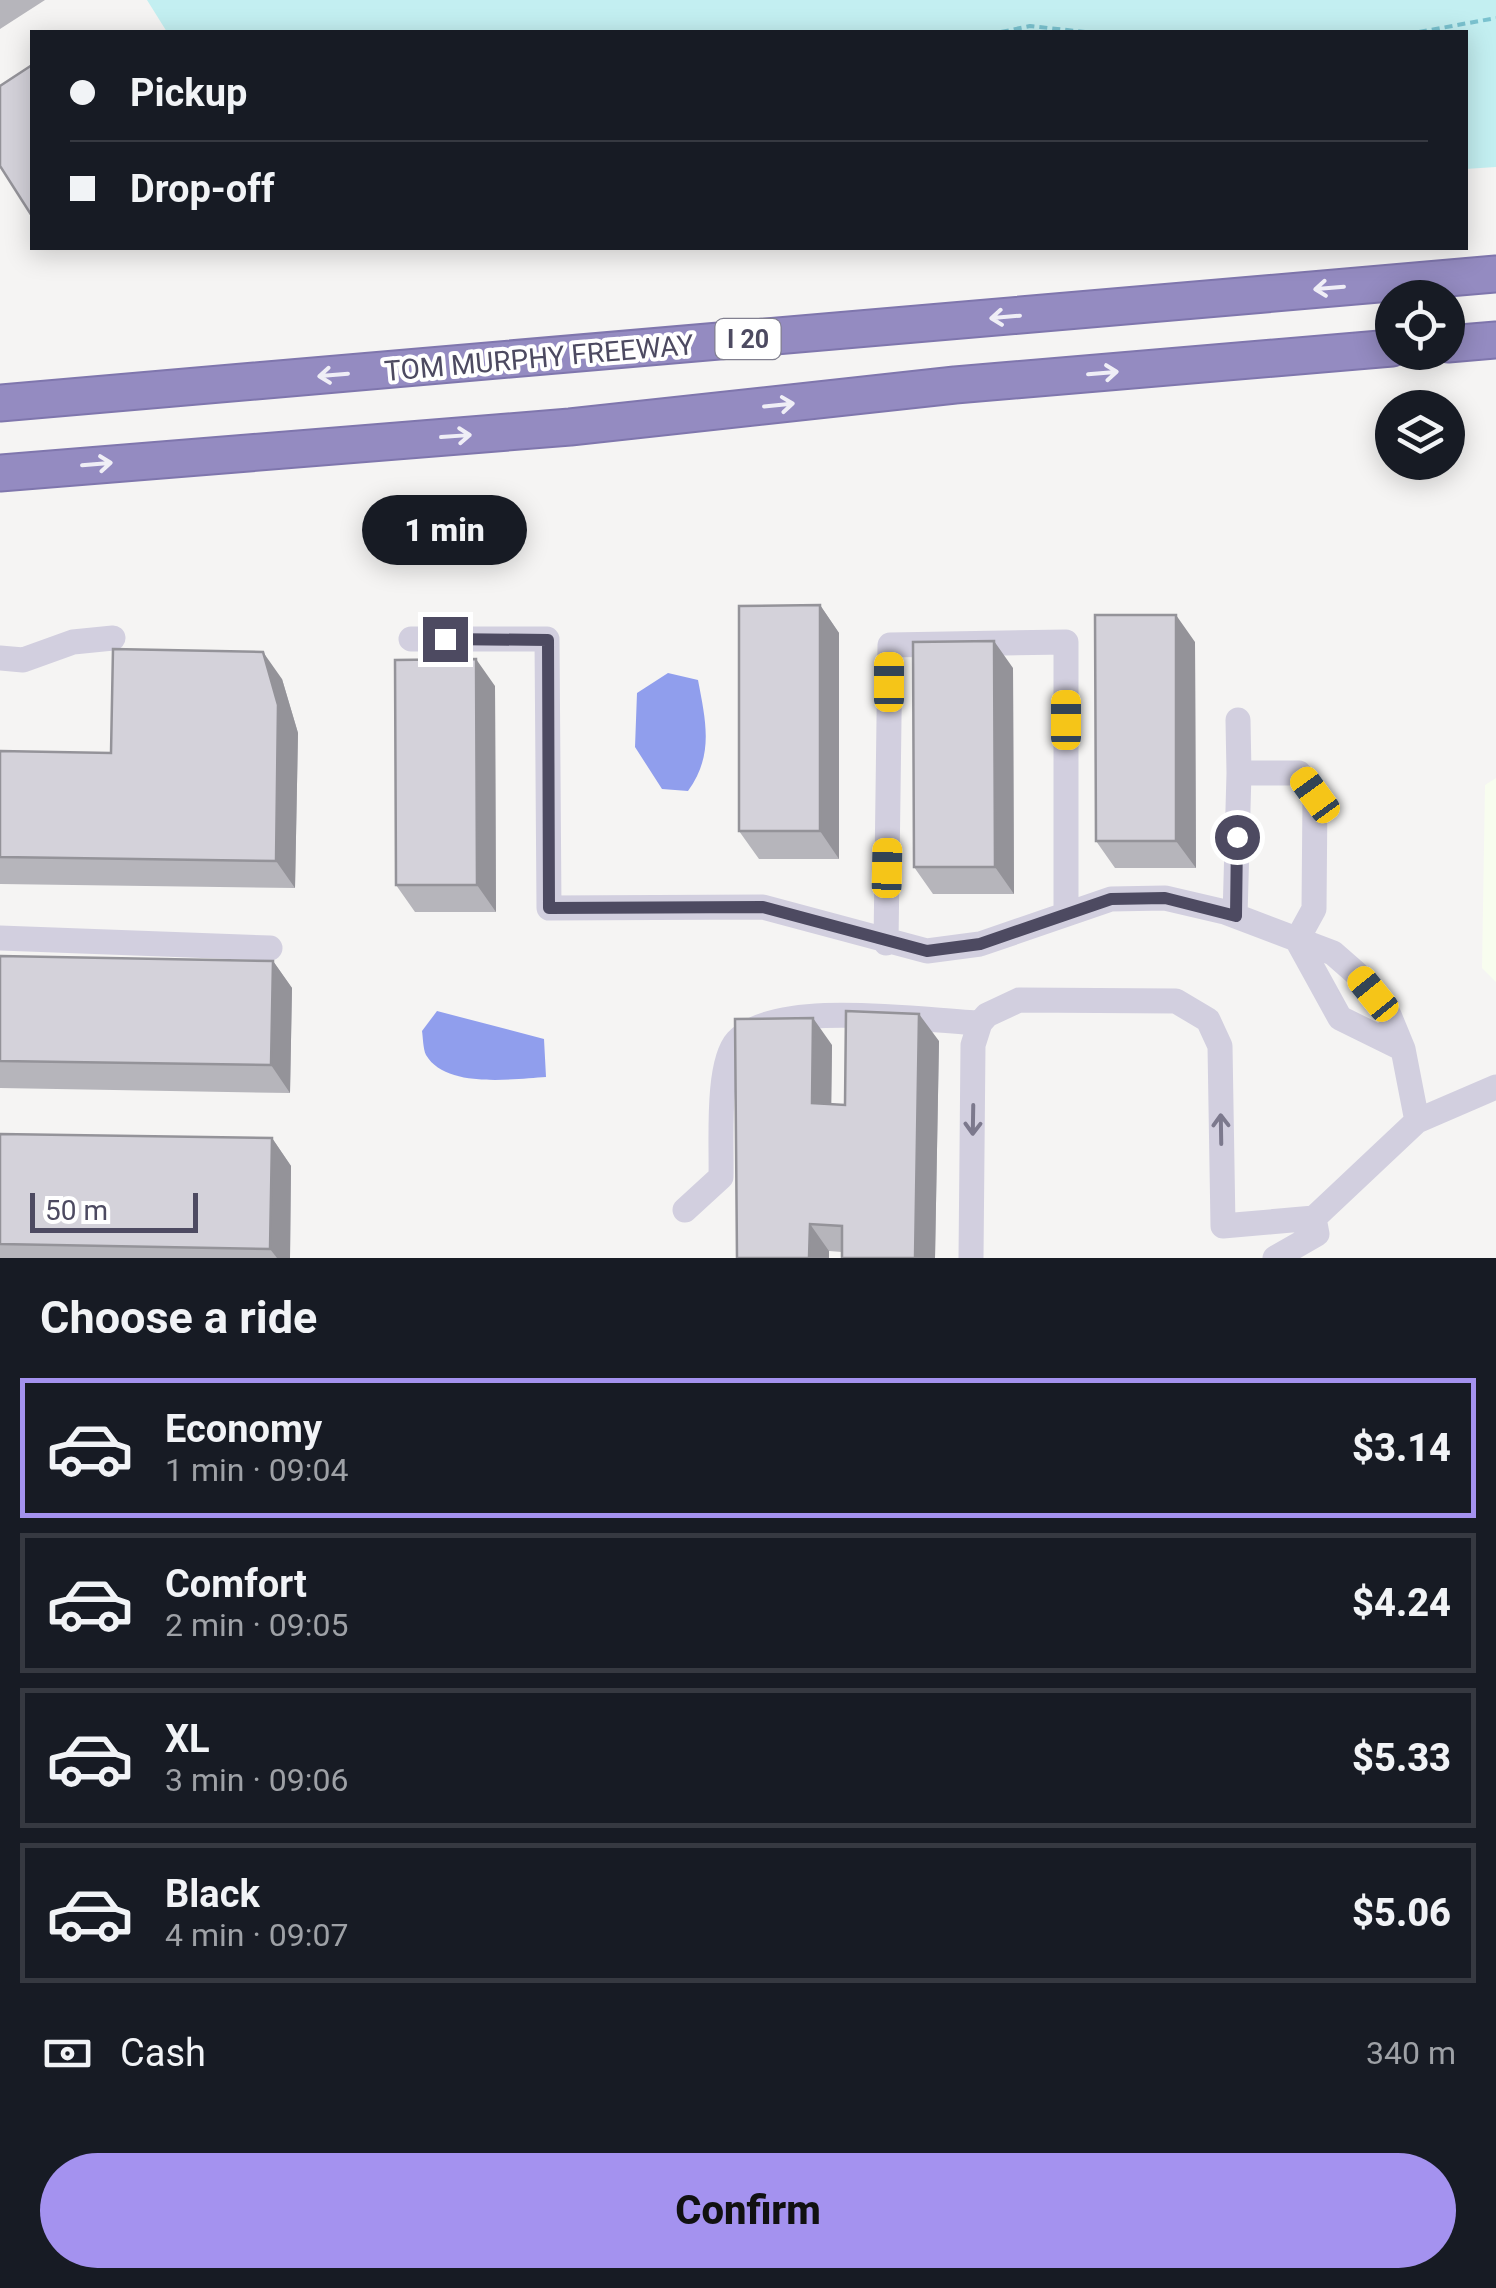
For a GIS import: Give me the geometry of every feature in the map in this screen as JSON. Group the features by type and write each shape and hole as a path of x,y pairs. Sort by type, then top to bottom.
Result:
{"highway":[{"name":"TOM MURPHY FREEWAY","path":"0,403 1496,274"},
{"path":"1465,343 1496,340"},
{"path":"0,473 570,427 955,386 1375,349"}],"street":[{"path":"12,659 73,642 113,638"},
{"path":"410,639 548,640 549,908 763,907 927,951 980,944 1111,899 1165,898 1236,916 1333,954 1357,974 1390,1015 1403,1049 1417,1122"},
{"path":"886,942 890,645 1066,642 1066,914"},
{"path":"1236,916 1238,720"},
{"path":"1238,773 1299,773 1315,795 1314,908 1297,940"},
{"path":"0,938 270,948"},
{"path":"1297,940 1340,1018 1403,1049"},
{"path":"1322,991 1357,974"},
{"path":"685,1210 721,1178 726,1071 737,1041 754,1029 804,1016 980,1023 1019,1000 1176,1001 1208,1020 1220,1046 1223,1226 1314,1218 1417,1122 1496,1087"},
{"path":"971,1258 974,1045 980,1023"},
{"path":"1275,1258 1317,1234 1314,1218"}],"path":[{"path":"1430,30 1496,18"},
{"path":"1011,30 1030,26 1067,30"}],"shaded area":[{"path":"147,0 1496,0 1496,167 1468,169 1468,30 166,30"},
{"path":"1496,778 1496,982 1482,968 1485,785"}],"water":[{"path":"668,673 698,680 705,751 688,791 662,789 635,747 637,693"},
{"path":"437,1011 544,1039 546,1077 481,1080 436,1066 426,1055 422,1031"}],"building":[{"path":"30,66 30,213 0,166 0,86"},
{"path":"820,605 820,831 739,831 739,606"},
{"path":"1095,615 1176,615 1176,841 1096,841"},
{"path":"994,641 995,867 914,867 913,642"},
{"path":"113,649 263,652 278,705 276,861 0,857 0,751 111,753"},
{"path":"476,659 477,885 396,885 395,660"},
{"path":"0,956 273,961 271,1065 0,1061"},
{"path":"846,1011 919,1014 915,1258 842,1258 842,1226 810,1224 809,1258 737,1258 735,1019 813,1018 812,1103 845,1105"},
{"path":"0,1134 272,1138 270,1249 0,1244"}],"route":[{"path":"445,639 548,640 549,908 763,907 927,951 980,944 1111,899 1165,898 1236,916 1237,837"}]}
